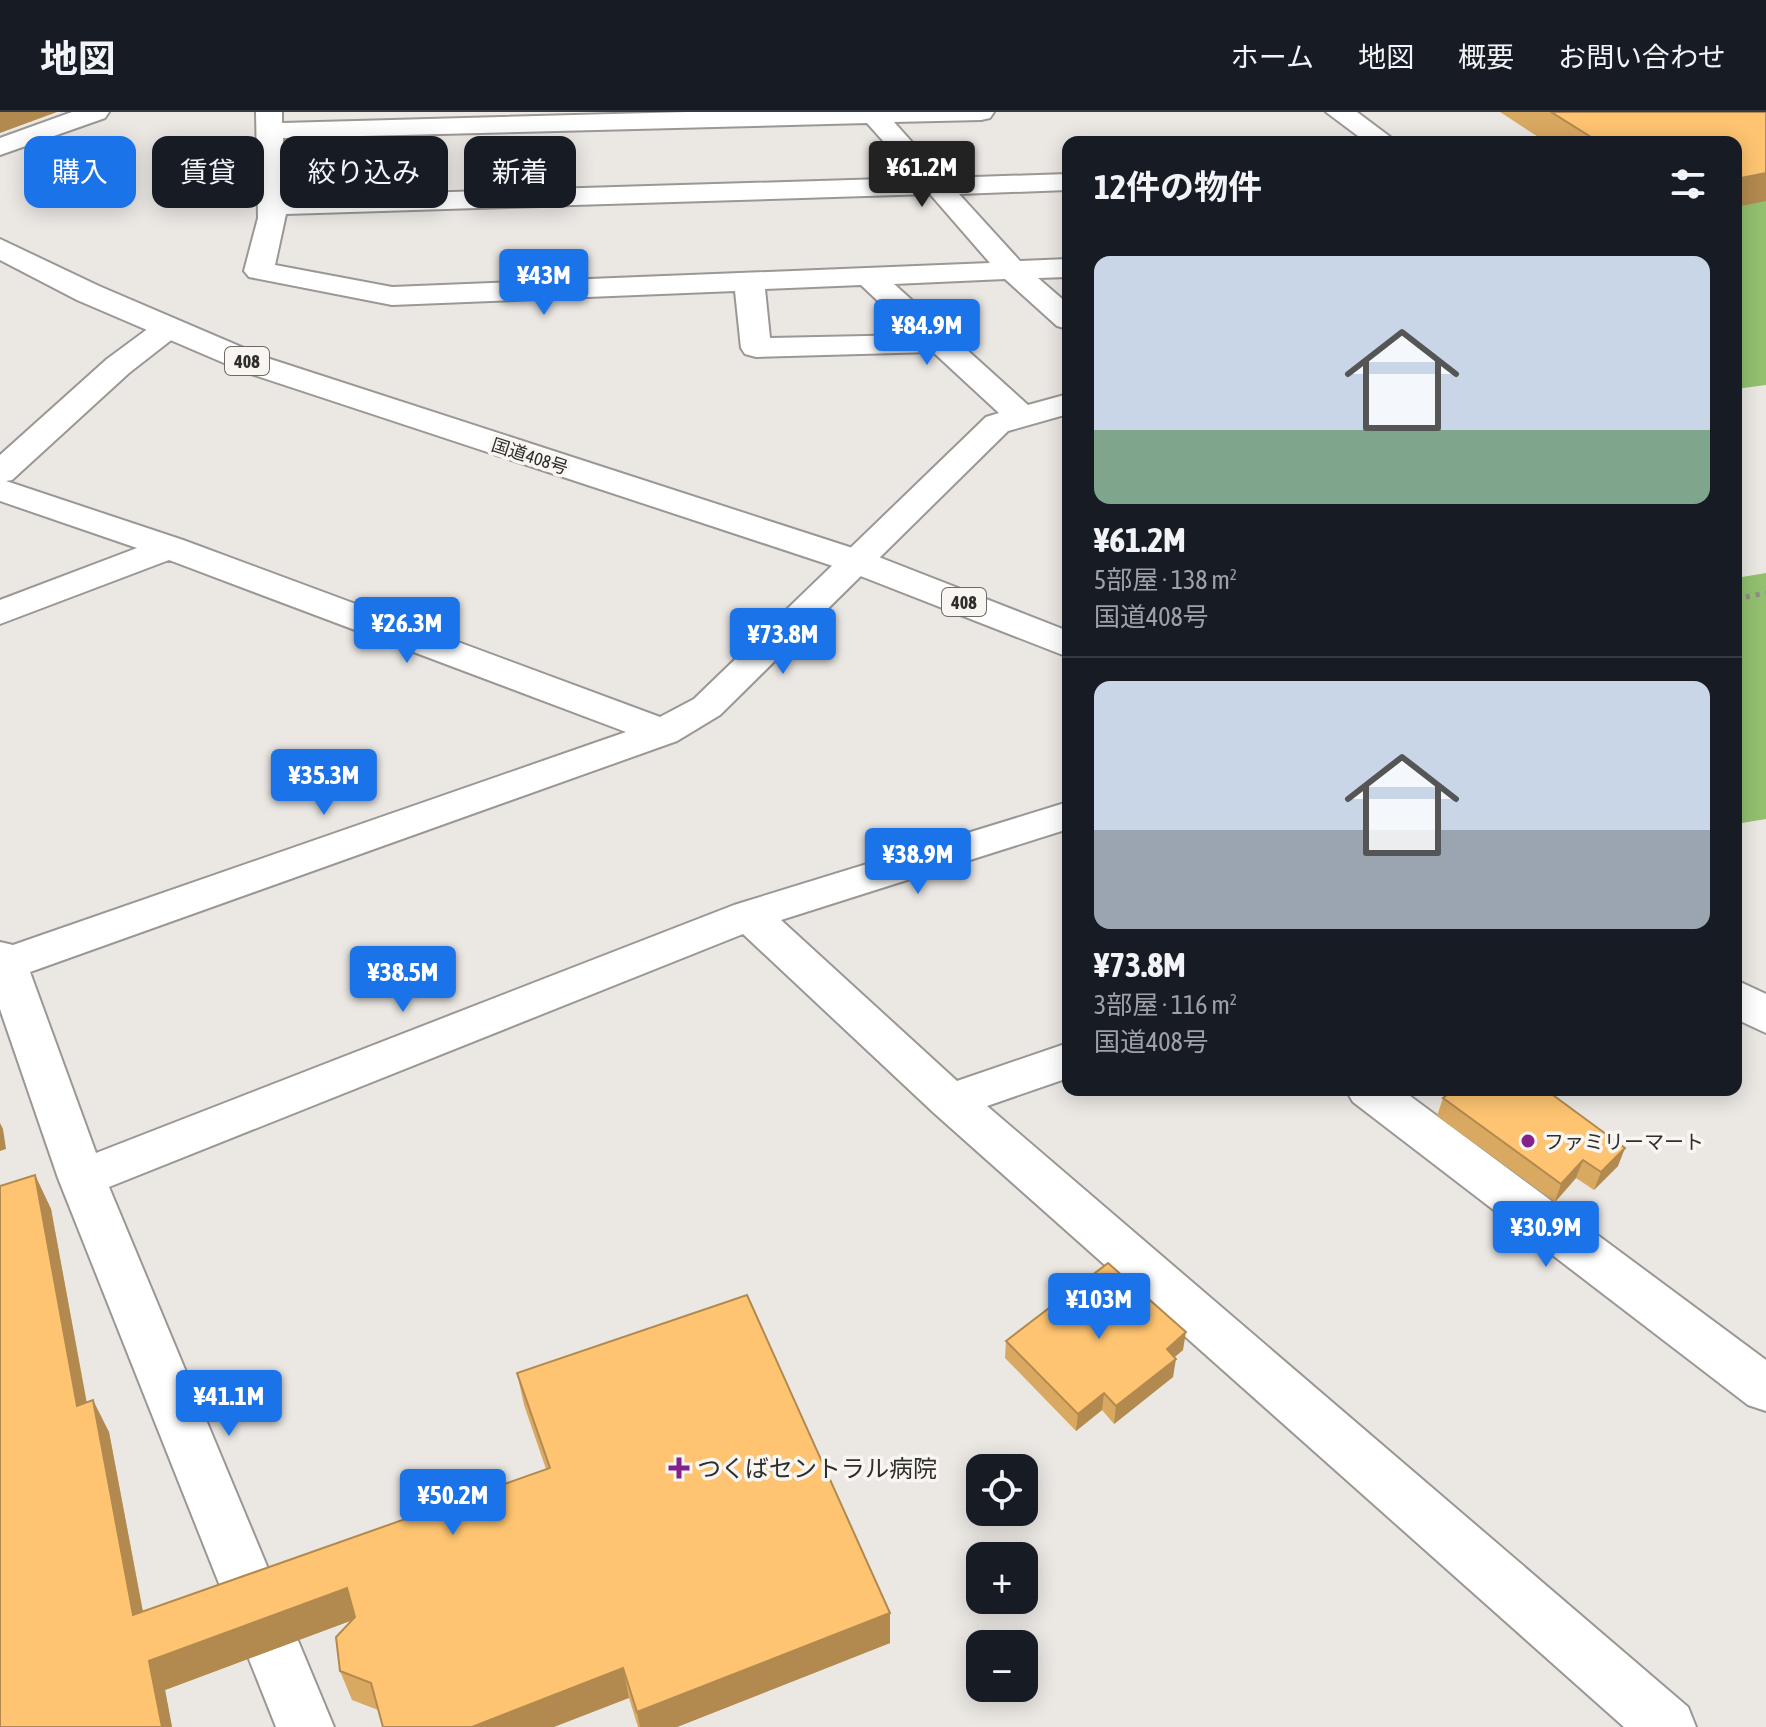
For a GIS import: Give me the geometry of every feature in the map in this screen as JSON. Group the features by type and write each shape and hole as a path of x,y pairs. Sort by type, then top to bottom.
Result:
{"highway":[{"name":"国道408号","path":"0,248 88,293 168,328 356,400 858,562 1062,643"},
{"path":"1742,1001 1766,1016"}],"street":[{"path":"0,147 96,112"},
{"path":"981,112 268,122 272,218 259,271 392,296 1062,268"},
{"path":"1339,112 1375,136"},
{"path":"872,113 1013,271 1062,315"},
{"path":"271,206 1062,182"},
{"path":"869,277 1022,417"},
{"path":"749,282 756,348 941,343"},
{"path":"0,473 118,366 168,328"},
{"path":"305,1727 82,1178 3,960 663,732 707,707 997,424 1062,406"},
{"path":"0,490 388,625 663,732"},
{"path":"0,613 171,547"},
{"path":"82,1178 749,915 1062,817"},
{"path":"749,915 950,1101 1667,1727"},
{"path":"950,1101 1062,1062"},
{"path":"1377,1096 1766,1389"}],"path":[{"path":"1742,598 1766,593"}],"green space":[{"path":"1766,200 1766,385 1742,388 1742,204"},
{"path":"1766,573 1766,819 1742,823 1742,577"}],"building":[{"path":"1551,112 1766,112 1766,173 1742,178 1742,136 1589,136"},
{"name":"ファミリーマート","path":"1554,1096 1625,1148 1601,1172 1583,1160 1561,1184 1443,1098"},
{"name":"つくばセントラル病院","path":"35,1175 77,1406 93,1400 133,1615 550,1468 517,1373 747,1295 890,1613 637,1712 623,1668 472,1727 383,1727 371,1683 340,1671 336,1637 355,1617 347,1588 149,1661 162,1727 0,1727 0,1186"},
{"path":"1108,1263 1186,1332 1167,1349 1176,1359 1116,1406 1104,1393 1078,1414 1006,1341"}],"place":[{"name":"ファミリーマート","path":"1528,1141"},
{"name":"つくばセントラル病院","path":"679,1468"}]}
